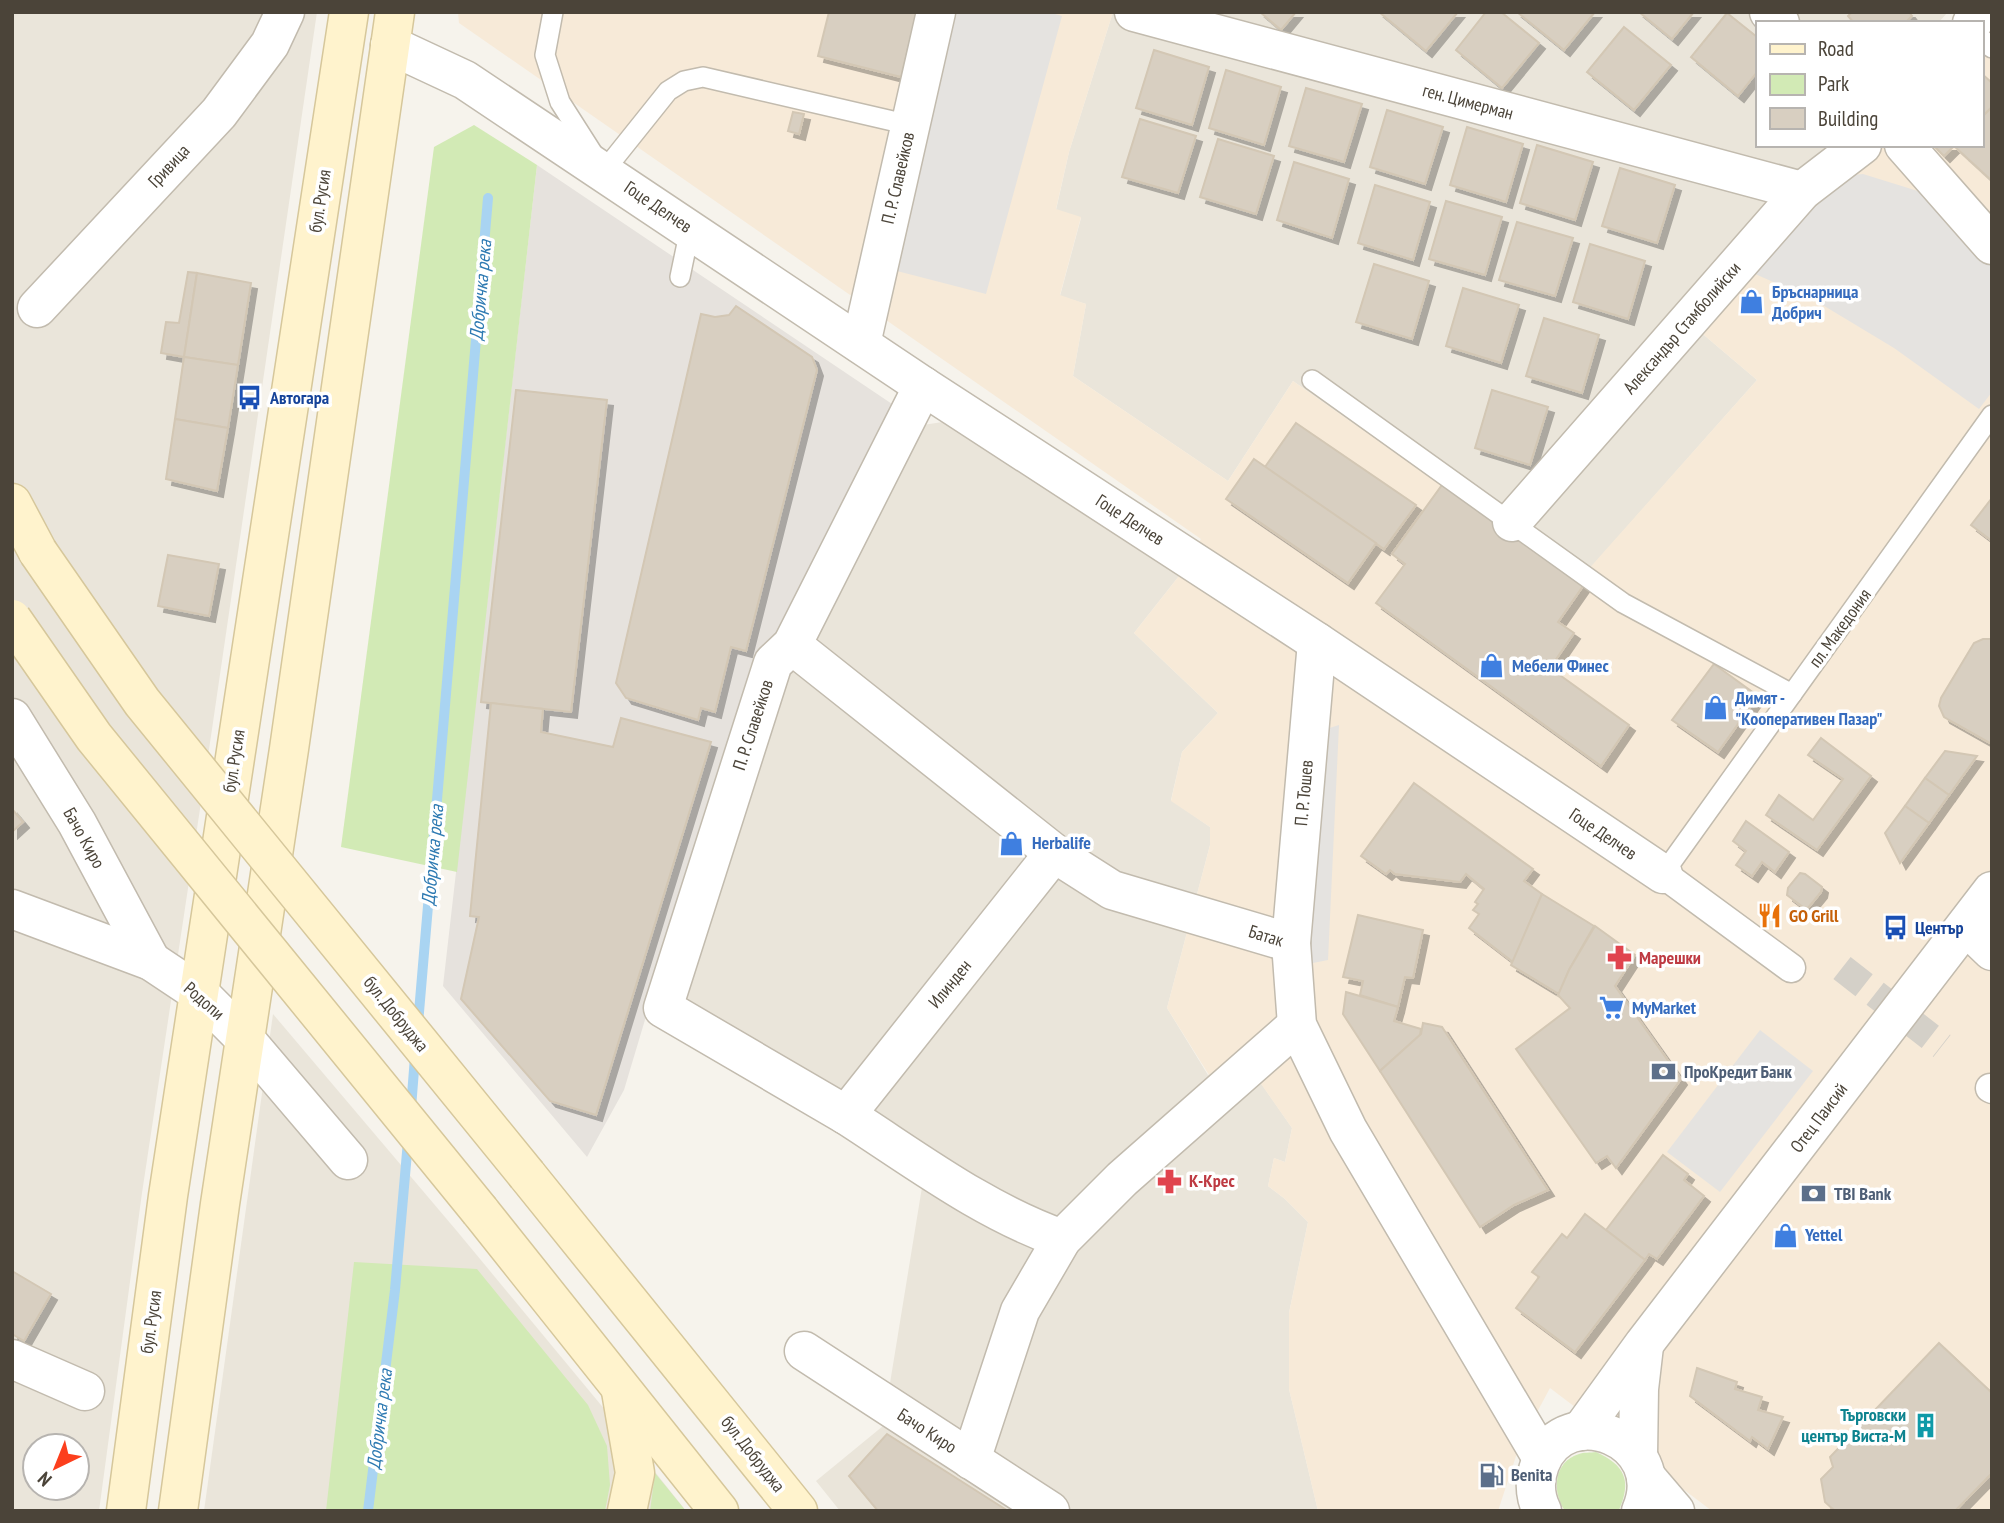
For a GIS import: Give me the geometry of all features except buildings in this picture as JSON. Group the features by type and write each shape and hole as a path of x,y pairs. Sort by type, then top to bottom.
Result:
{"main road":[{"path":"178,1511 393,21 344,15"},
{"name":"бул. Русия","path":"125,1511 168,1196 344,15"},
{"name":"бул. Добруджа","path":"12,503 38,552 142,702 798,1511"},
{"path":"12,619 94,737 480,1211 719,1511"},
{"path":"621,1389 635,1473 627,1511"}],"street":[{"name":"Гривица","path":"37,308 219,113 270,44 285,12"},
{"name":"П. Р. Славейков","path":"861,344 936,12"},
{"name":"ген. Цимерман","path":"1134,12 1802,191"},
{"name":"Гоце Делчев","path":"393,21 464,80 923,386 1317,642 1663,874 1791,968"},
{"name":"Александър Стамболийски","path":"1512,522 1802,191 1859,147"},
{"path":"1907,147 1992,245"},
{"name":"П. Р. Славейков","path":"846,1115 663,1008 772,663 792,645 923,386"},
{"name":"П. Р. Тошев","path":"1291,943 1317,642"},
{"name":"Батак","path":"792,645 1055,853 1112,890 1291,943 1297,1025 1348,1130 1542,1458"},
{"name":"Бачо Киро","path":"12,718 77,823 151,961"},
{"name":"Илинден","path":"846,1115 1055,853"},
{"name":"Отец Паисий","path":"1542,1458 1552,1446 1565,1437 1581,1431 1644,1344 1979,938 1992,891"},
{"name":"Родопи","path":"12,909 151,961 199,993 245,1039 348,1160"},
{"path":"971,1460 1020,1311 1062,1239 1122,1178 1297,1025"},
{"path":"846,1115 970,1196 1024,1226 1062,1239"},
{"path":"1642,1481 1637,1441 1644,1344"},
{"name":"Бачо Киро","path":"804,1351 1050,1511"},
{"path":"12,1359 85,1391"},
{"path":"1581,1431 1592,1430 1623,1440 1642,1481 1675,1511"},
{"path":"1538,1508 1535,1488 1542,1458"}],"lane":[{"path":"553,12 545,55 560,102 604,171 668,90 684,81 703,77 910,125"},
{"path":"680,277 690,229"},
{"path":"1312,380 1623,603 1792,694"},
{"name":"пл. Македония","path":"1663,874 1992,415"}],"shaded area":[{"path":"12,12 317,12 142,1193 99,1511 12,1511"},
{"path":"458,12 1113,12 1069,152 1056,209 1081,217 1060,295 1086,304 1073,376 1228,481 1293,381 1578,581 1757,380 1678,313 1827,147 1983,147 1983,28 1992,38 1992,1511 1712,1511 1550,1388 1520,1444 1498,1511 1318,1511 1289,1389 1289,1313 1308,1222 1268,1186 1274,1158 1285,1162 1292,1128 1240,1054 1209,1075 1167,1008 1210,845 1210,827 1171,801 1182,752 1218,713 1134,633 1179,576 1201,539 459,23"},
{"path":"955,12 1048,12 1062,16 986,294 897,271"},
{"path":"1113,12 1948,12 1940,21 1756,21 1756,147 1827,147 1678,313 1757,380 1578,582 1293,381 1228,481 1073,376 1086,304 1060,296 1081,218 1056,210 1069,152"},
{"path":"537,165 898,408 785,621 751,665 624,1090 587,1157 443,986"},
{"path":"1863,174 1921,192 1992,267 1992,392 1979,409 1894,348 1816,301 1744,269 1834,177"},
{"path":"949,421 1179,576 1134,633 1218,713 1182,752 1171,800 1210,827 1210,845 1167,1008 1208,1075 1240,1053 1292,1128 1285,1162 1274,1158 1268,1186 1308,1222 1289,1313 1289,1389 1318,1511 840,1511 816,1481 883,1426 923,1181 672,1033 780,681 923,425"},
{"path":"1339,725 1328,960 1303,965 1317,732"},
{"path":"273,1014 456,1230 686,1511 204,1511"},
{"path":"1760,1030 1813,1071 1720,1192 1667,1152"}],"green space":[{"path":"474,125 537,165 457,872 341,847 434,147"},
{"path":"354,1262 477,1269 588,1405 607,1446 610,1485 605,1511 326,1511"},
{"path":"1596,1452 1614,1462 1623,1475 1625,1491 1619,1510 1565,1511 1557,1487 1560,1471 1570,1458 1581,1453"},
{"path":"655,1473 686,1511 650,1511"}],"waterway":[{"name":"Добричка река","path":"418,1024 488,198"},
{"name":"Добричка река","path":"411,1108 415,1057"},
{"name":"Добричка река","path":"368,1511 395,1290 408,1141"}],"tunnel":[{"path":"1842,968 1942,1046"}],"place":[{"name":"Бръснарница Добрич","path":"1752,302"},
{"name":"Aвтогара","path":"250,398"},
{"name":"Мебели Финес","path":"1492,666"},
{"name":"Димят - \"Кооперативен Пазар\"","path":"1715,708"},
{"name":"Herbalife","path":"1012,843"},
{"name":"GO Grill","path":"1769,916"},
{"name":"Център","path":"1895,928"},
{"name":"Марешки","path":"1619,958"},
{"name":"MyMarket","path":"1612,1008"},
{"name":"ПроКредит Банк","path":"1664,1072"},
{"name":"К-Крес","path":"1169,1181"},
{"name":"TBI Bank","path":"1814,1194"},
{"name":"Yettel","path":"1785,1235"},
{"name":"Търговски център Виста-М","path":"1926,1425"},
{"name":"Benita","path":"1491,1475"}]}
